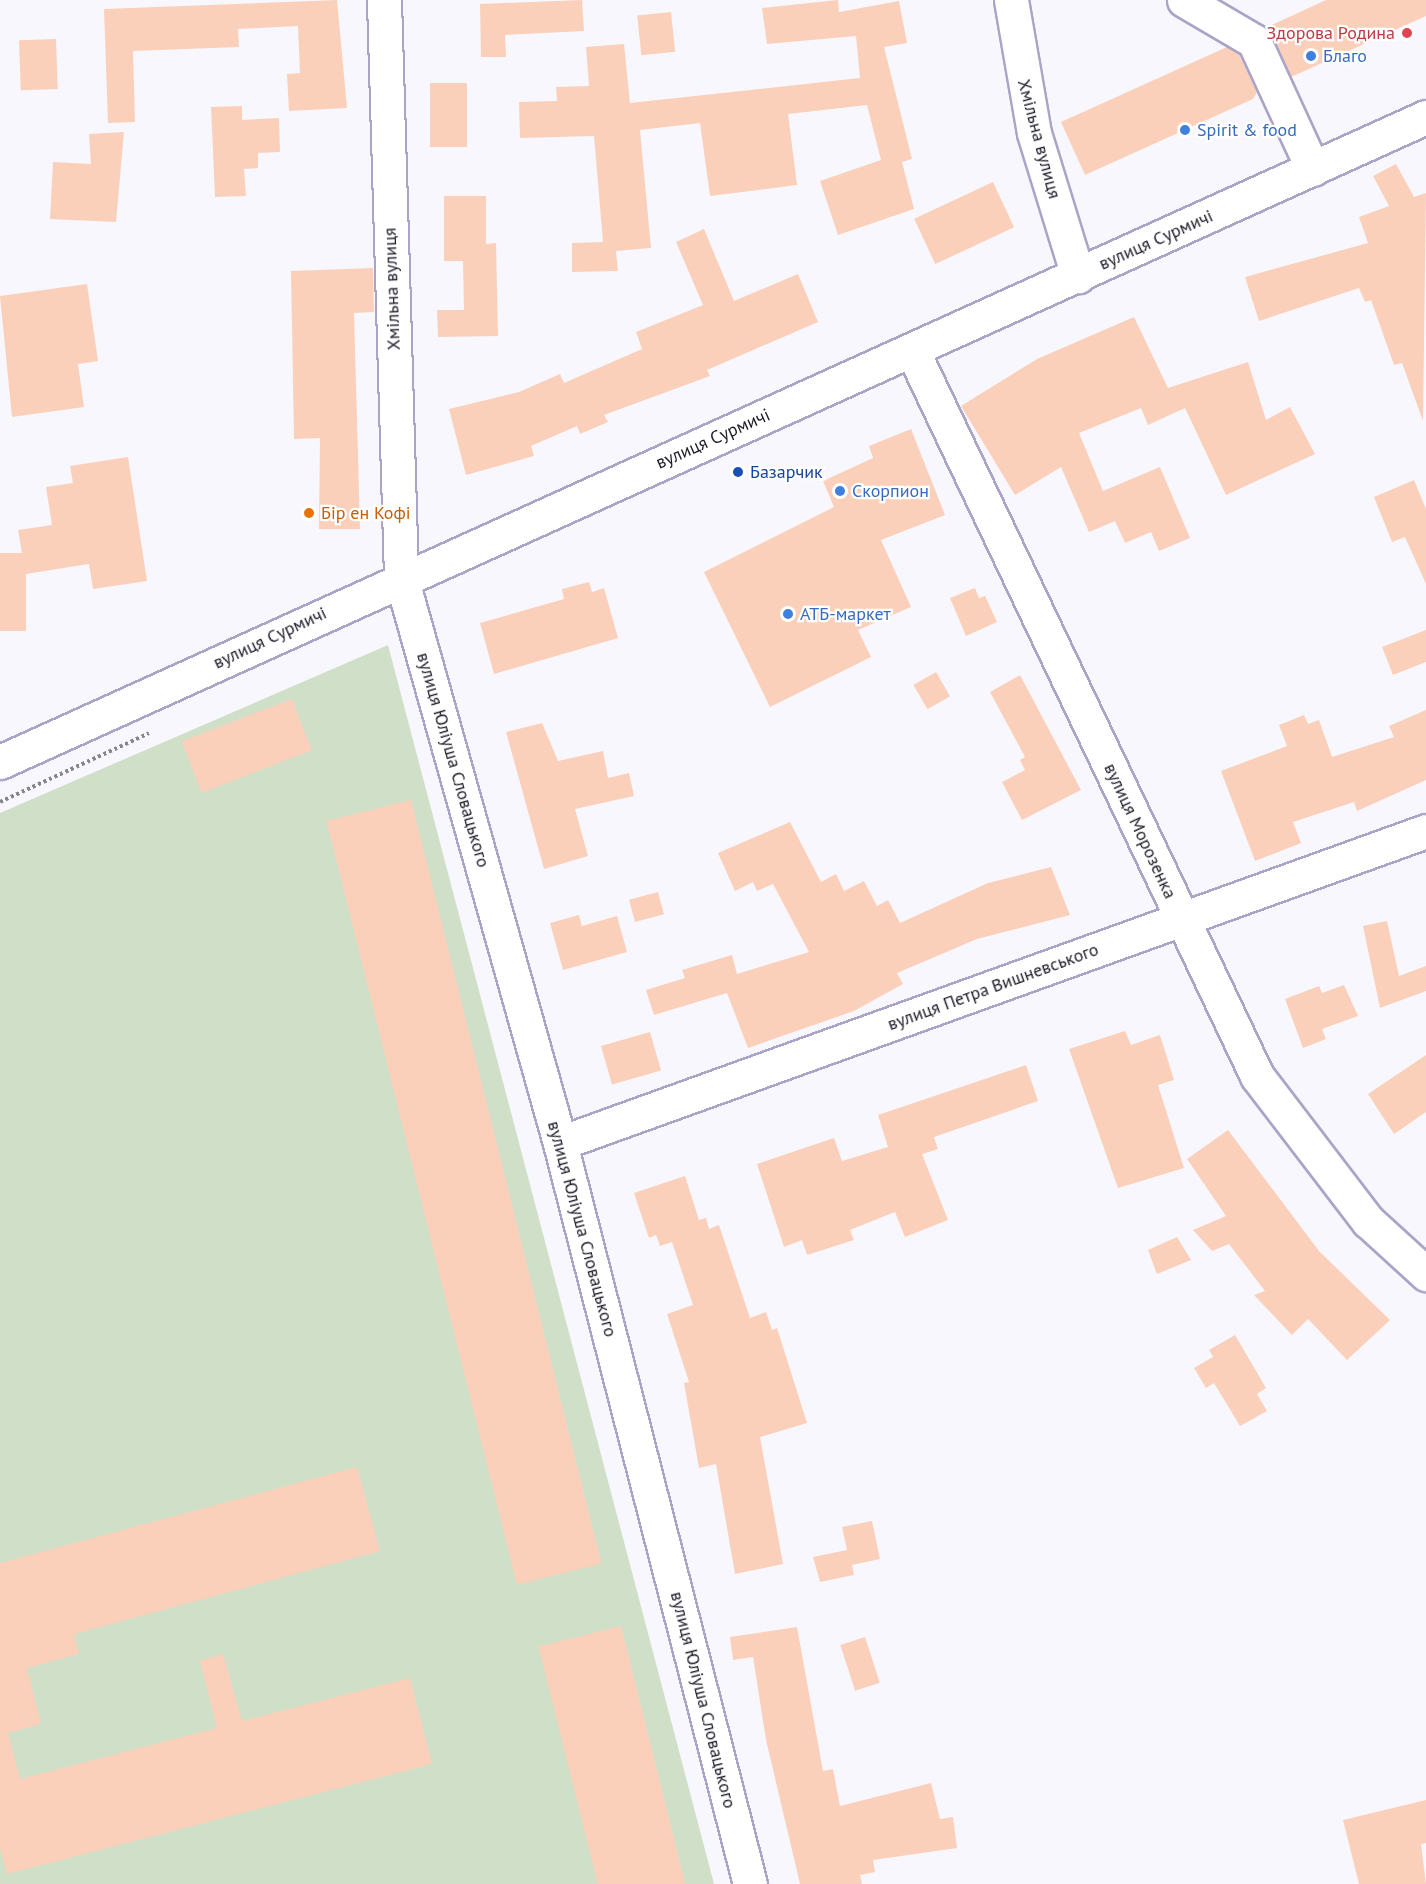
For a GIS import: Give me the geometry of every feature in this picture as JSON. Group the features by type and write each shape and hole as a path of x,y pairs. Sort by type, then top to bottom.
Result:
{"street":[{"name":"Хмільна вулиця","path":"384,0 401,577"},
{"name":"Хмільна вулиця","path":"1011,0 1034,133 1078,276"},
{"path":"1184,0 1254,41 1313,169"},
{"name":"вулиця Сурмичі","path":"0,762 401,577 1078,276 1426,117"},
{"name":"вулиця Морозенка","path":"912,350 1257,1076 1368,1221 1426,1274"},
{"name":"вулиця Юліуша Словацького","path":"401,577 560,1143 750,1884"},
{"name":"вулиця Петра Вишневського","path":"560,1143 1426,831"}],"path":[{"path":"0,802 32,789"}],"green space":[{"path":"388,645 714,1884 0,1884 0,813"}],"building":[{"path":"337,0 347,108 289,111 287,74 300,73 298,26 238,29 239,47 133,51 135,122 108,123 104,9"},
{"path":"582,0 584,31 505,35 506,57 481,57 480,4"},
{"path":"838,0 839,12 899,1 907,43 884,47 912,159 902,162 914,209 838,235 820,181 881,160 867,105 788,114 797,185 710,196 700,123 640,130 651,248 616,251 618,271 572,272 572,243 603,242 594,136 520,138 519,102 557,101 556,87 589,86 586,47 624,44 630,103 860,78 856,36 767,44 762,8"},
{"path":"1326,0 1426,0 1426,16 1291,77 1267,27"},
{"path":"671,12 675,52 641,55 637,16"},
{"path":"56,39 58,89 21,90 19,40"},
{"path":"1227,47 1239,54 1257,92 1253,99 1085,175 1061,122"},
{"path":"430,83 467,83 467,147 430,147"},
{"path":"242,106 242,120 279,118 280,152 258,153 258,168 244,169 246,196 215,197 211,107"},
{"path":"124,132 116,222 50,219 53,162 91,164 89,134"},
{"path":"1396,164 1414,197 1426,193 1423,421 1402,363 1394,365 1371,300 1365,302 1359,288 1259,321 1245,277 1368,243 1359,217 1389,206 1373,176"},
{"path":"993,182 1014,227 935,264 914,219"},
{"path":"444,196 486,196 486,244 496,243 498,336 438,337 437,310 464,310 463,261 444,261"},
{"path":"704,229 734,301 798,274 818,322 707,370 710,376 604,415 608,422 580,434 577,426 531,446 534,456 466,475 449,409 519,392 560,374 564,383 642,349 636,332 703,305 676,242"},
{"path":"373,268 374,312 354,313 360,529 319,529 320,438 294,439 291,271"},
{"path":"87,284 98,361 78,364 84,407 12,417 0,296"},
{"path":"1134,317 1168,388 1248,362 1266,420 1290,407 1315,454 1226,495 1185,408 1148,425 1141,408 1079,433 1103,491 1160,467 1190,538 1159,551 1151,532 1125,543 1115,521 1089,532 1061,467 1015,495 961,406 1037,359"},
{"path":"911,429 945,515 881,540 911,607 858,630 871,657 770,707 704,572 834,507 823,481 873,458 869,446"},
{"path":"128,457 147,581 93,589 89,564 26,574 26,631 0,631 0,553 22,553 18,530 52,525 46,487 73,483 70,466"},
{"path":"1414,480 1426,509 1426,584 1405,537 1392,542 1374,497"},
{"path":"589,582 592,592 604,588 618,638 494,674 480,623 564,599 562,589"},
{"path":"975,588 979,598 985,596 997,622 966,636 950,598"},
{"path":"1426,630 1426,662 1393,675 1382,647"},
{"path":"936,672 950,696 927,709 913,685"},
{"path":"1020,675 1081,790 1022,820 1002,782 1025,770 1020,760 1025,757 990,692"},
{"path":"292,699 312,750 202,793 182,741"},
{"path":"1426,710 1426,780 1357,811 1354,802 1293,822 1301,843 1255,861 1221,771 1287,746 1279,725 1304,715 1308,724 1319,720 1332,757 1394,737 1389,726"},
{"path":"542,723 558,761 603,751 608,778 629,773 634,796 575,809 588,856 544,869 506,732"},
{"path":"411,800 601,1564 517,1585 327,821"},
{"path":"790,822 821,882 836,874 844,891 864,881 877,906 888,900 900,923 988,883 1051,867 1070,915 977,939 897,973 903,984 854,1011 748,1048 727,993 654,1015 646,990 685,978 682,970 732,955 737,974 809,952 773,884 757,891 753,882 735,891 718,853"},
{"path":"658,892 664,914 635,922 629,900"},
{"path":"579,915 582,926 617,916 627,952 563,970 550,923"},
{"path":"1387,921 1399,976 1426,966 1426,991 1380,1008 1363,926"},
{"path":"1344,985 1358,1016 1322,1029 1326,1039 1303,1048 1285,999 1319,986 1322,993"},
{"path":"1125,1031 1131,1045 1160,1035 1174,1080 1158,1085 1184,1168 1118,1188 1069,1049"},
{"path":"650,1032 661,1070 612,1085 601,1046"},
{"path":"1426,1055 1426,1112 1394,1134 1368,1094"},
{"path":"1026,1065 1038,1101 934,1137 938,1149 922,1154 948,1220 905,1237 895,1212 850,1230 854,1240 807,1255 802,1240 784,1247 757,1164 834,1138 842,1161 888,1147 878,1115"},
{"path":"1228,1130 1319,1251 1390,1320 1347,1360 1308,1319 1292,1335 1254,1295 1265,1291 1229,1244 1212,1251 1193,1230 1226,1216 1187,1159"},
{"path":"685,1176 699,1220 706,1218 709,1229 719,1225 750,1318 766,1312 772,1330 777,1328 807,1423 760,1437 783,1564 735,1574 716,1464 699,1468 684,1383 689,1382 667,1314 693,1305 672,1242 660,1246 656,1235 649,1238 634,1193"},
{"path":"1177,1237 1191,1260 1157,1274 1148,1250"},
{"path":"1235,1335 1266,1388 1257,1394 1267,1411 1240,1426 1214,1383 1206,1388 1194,1368 1213,1357 1209,1350"},
{"path":"357,1467 380,1551 74,1634 79,1654 27,1668 41,1724 8,1733 20,1779 217,1728 200,1661 223,1654 242,1721 410,1678 432,1764 7,1874 0,1848 0,1563"},
{"path":"872,1521 880,1559 852,1565 854,1575 820,1582 813,1557 847,1550 842,1527"},
{"path":"621,1626 685,1884 598,1884 539,1647"},
{"path":"797,1627 823,1771 833,1769 840,1806 931,1783 940,1819 953,1817 957,1848 873,1860 875,1872 860,1875 862,1884 800,1884 766,1740 753,1657 733,1660 730,1637"},
{"path":"865,1637 880,1683 855,1691 840,1645"},
{"path":"1426,1800 1426,1843 1421,1844 1426,1884 1359,1884 1343,1820"}],"place":[{"name":"Здорова Родина","path":"1407,33"},
{"name":"Благо","path":"1311,56"},
{"name":"Spirit & food","path":"1185,130"},
{"name":"Базарчик","path":"738,472"},
{"name":"Скорпион","path":"840,491"},
{"name":"Бір ен Кофі","path":"309,513"},
{"name":"АТБ-маркет","path":"788,614"}]}
